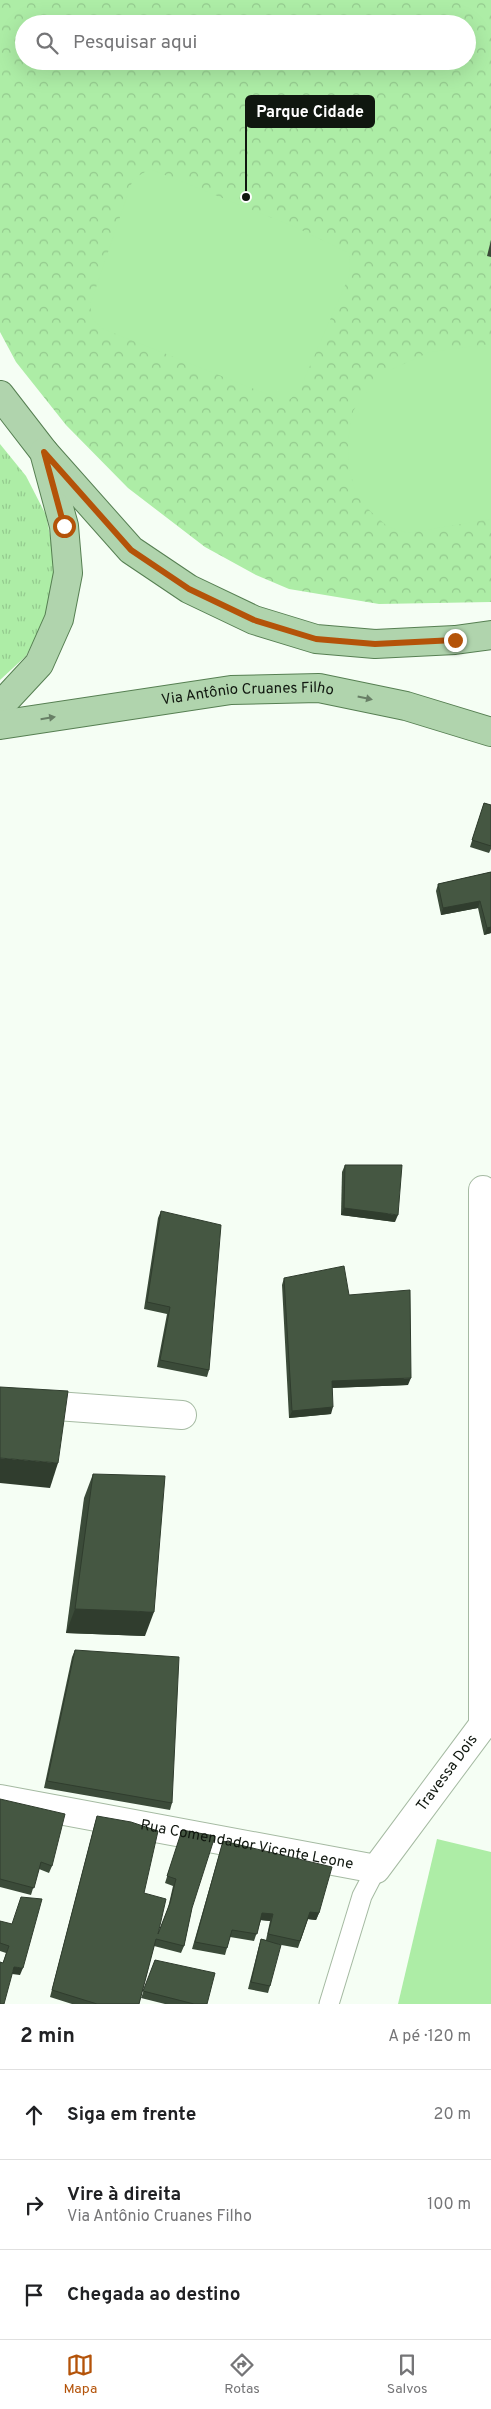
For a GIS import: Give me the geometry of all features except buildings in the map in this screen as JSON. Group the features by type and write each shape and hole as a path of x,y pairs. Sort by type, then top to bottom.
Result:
{"main road":[{"path":"0,395 44,452 131,550 189,589 254,620 316,639 375,644 455,640 491,635"},
{"path":"0,706 39,664 59,619 68,572 64,526 44,452"},
{"name":"Via Antônio Cruanes Filho","path":"0,725 231,690 319,688 406,706 491,732"}],"street":[{"name":"Travessa Dois","path":"376,1868 483,1725 483,1190"},
{"path":"0,1402 182,1414"},
{"name":"Rua Comendador Vicente Leone","path":"0,1799 376,1868"}],"lane":[{"name":"Travessa Dois","path":"329,2004 362,1896 376,1868"}],"green space":[{"path":"0,0 491,0 491,602 379,604 289,589 256,575 205,547 128,488 66,425 16,362 0,332"},
{"path":"150,169 295,227 349,253 350,274 299,391 290,399 279,399 101,328 92,318 90,305 133,179"},
{"path":"491,344 491,519 408,533 388,527 368,509 355,490 349,468 348,440 353,411 369,389 390,370 430,352"},
{"path":"0,444 26,476 46,515 56,566 47,615 26,656 0,680"},
{"path":"437,1839 491,1852 491,2004 398,2004"}],"place":[{"name":"Parque Cidade","path":"246,197"}],"route":[{"path":"64,526 44,452 131,550 189,589 254,620 316,639 375,644 455,640"}]}
